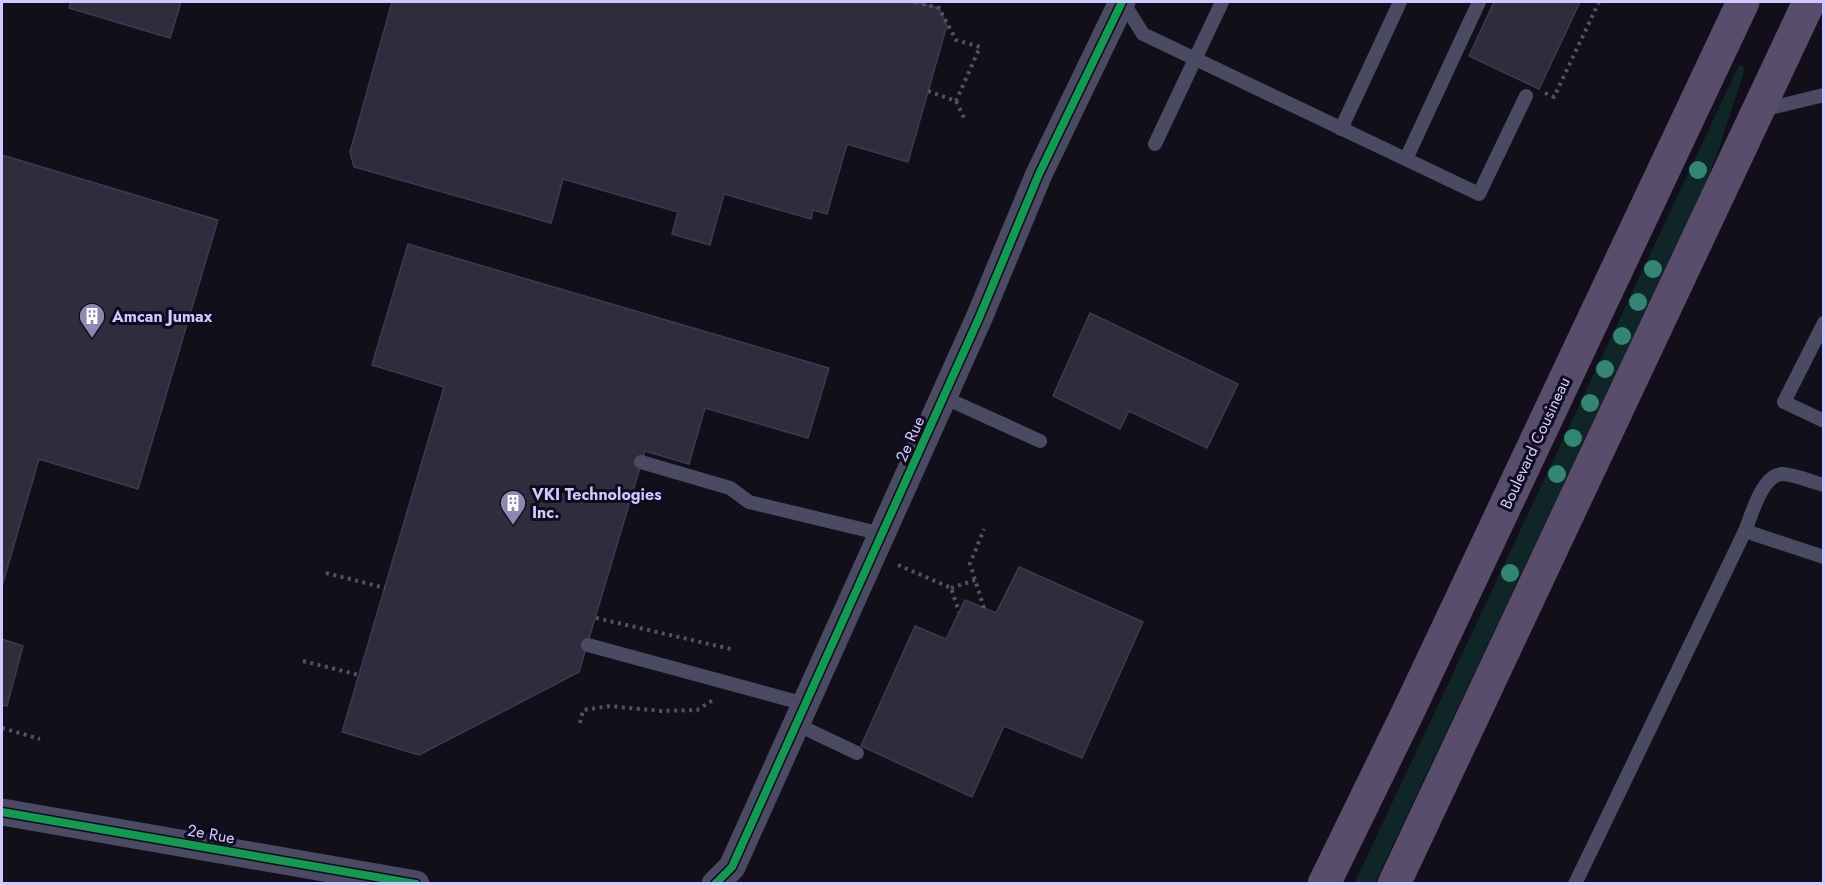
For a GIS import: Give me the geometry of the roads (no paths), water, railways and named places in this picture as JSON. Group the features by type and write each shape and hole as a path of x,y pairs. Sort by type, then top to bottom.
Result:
{"main road":[{"name":"Boulevard Cousineau","path":"1324,884 1409,710 1743,2"},
{"path":"1394,884 1809,2"}],"street":[{"name":"2e Rue","path":"715,884 732,867 944,397 1039,174 1122,2"},
{"name":"2e Rue","path":"2,812 416,884"}],"lane":[{"path":"1122,2 1143,34 1479,194 1526,96"},
{"path":"1155,144 1222,2"},
{"path":"1341,129 1400,2"},
{"path":"1406,159 1479,2"},
{"path":"1757,111 1824,95"},
{"path":"1824,323 1784,402 1824,421"},
{"path":"944,397 1040,441"},
{"path":"641,462 730,488 749,502 877,544"},
{"path":"1575,884 1766,483 1774,476 1789,475 1824,485"},
{"path":"1745,531 1824,557"},
{"path":"588,645 723,681 801,714 858,753"}],"place":[{"name":"Amcan Jumax","path":"92,339"},
{"name":"VKI Technologies Inc.","path":"513,526"}]}
